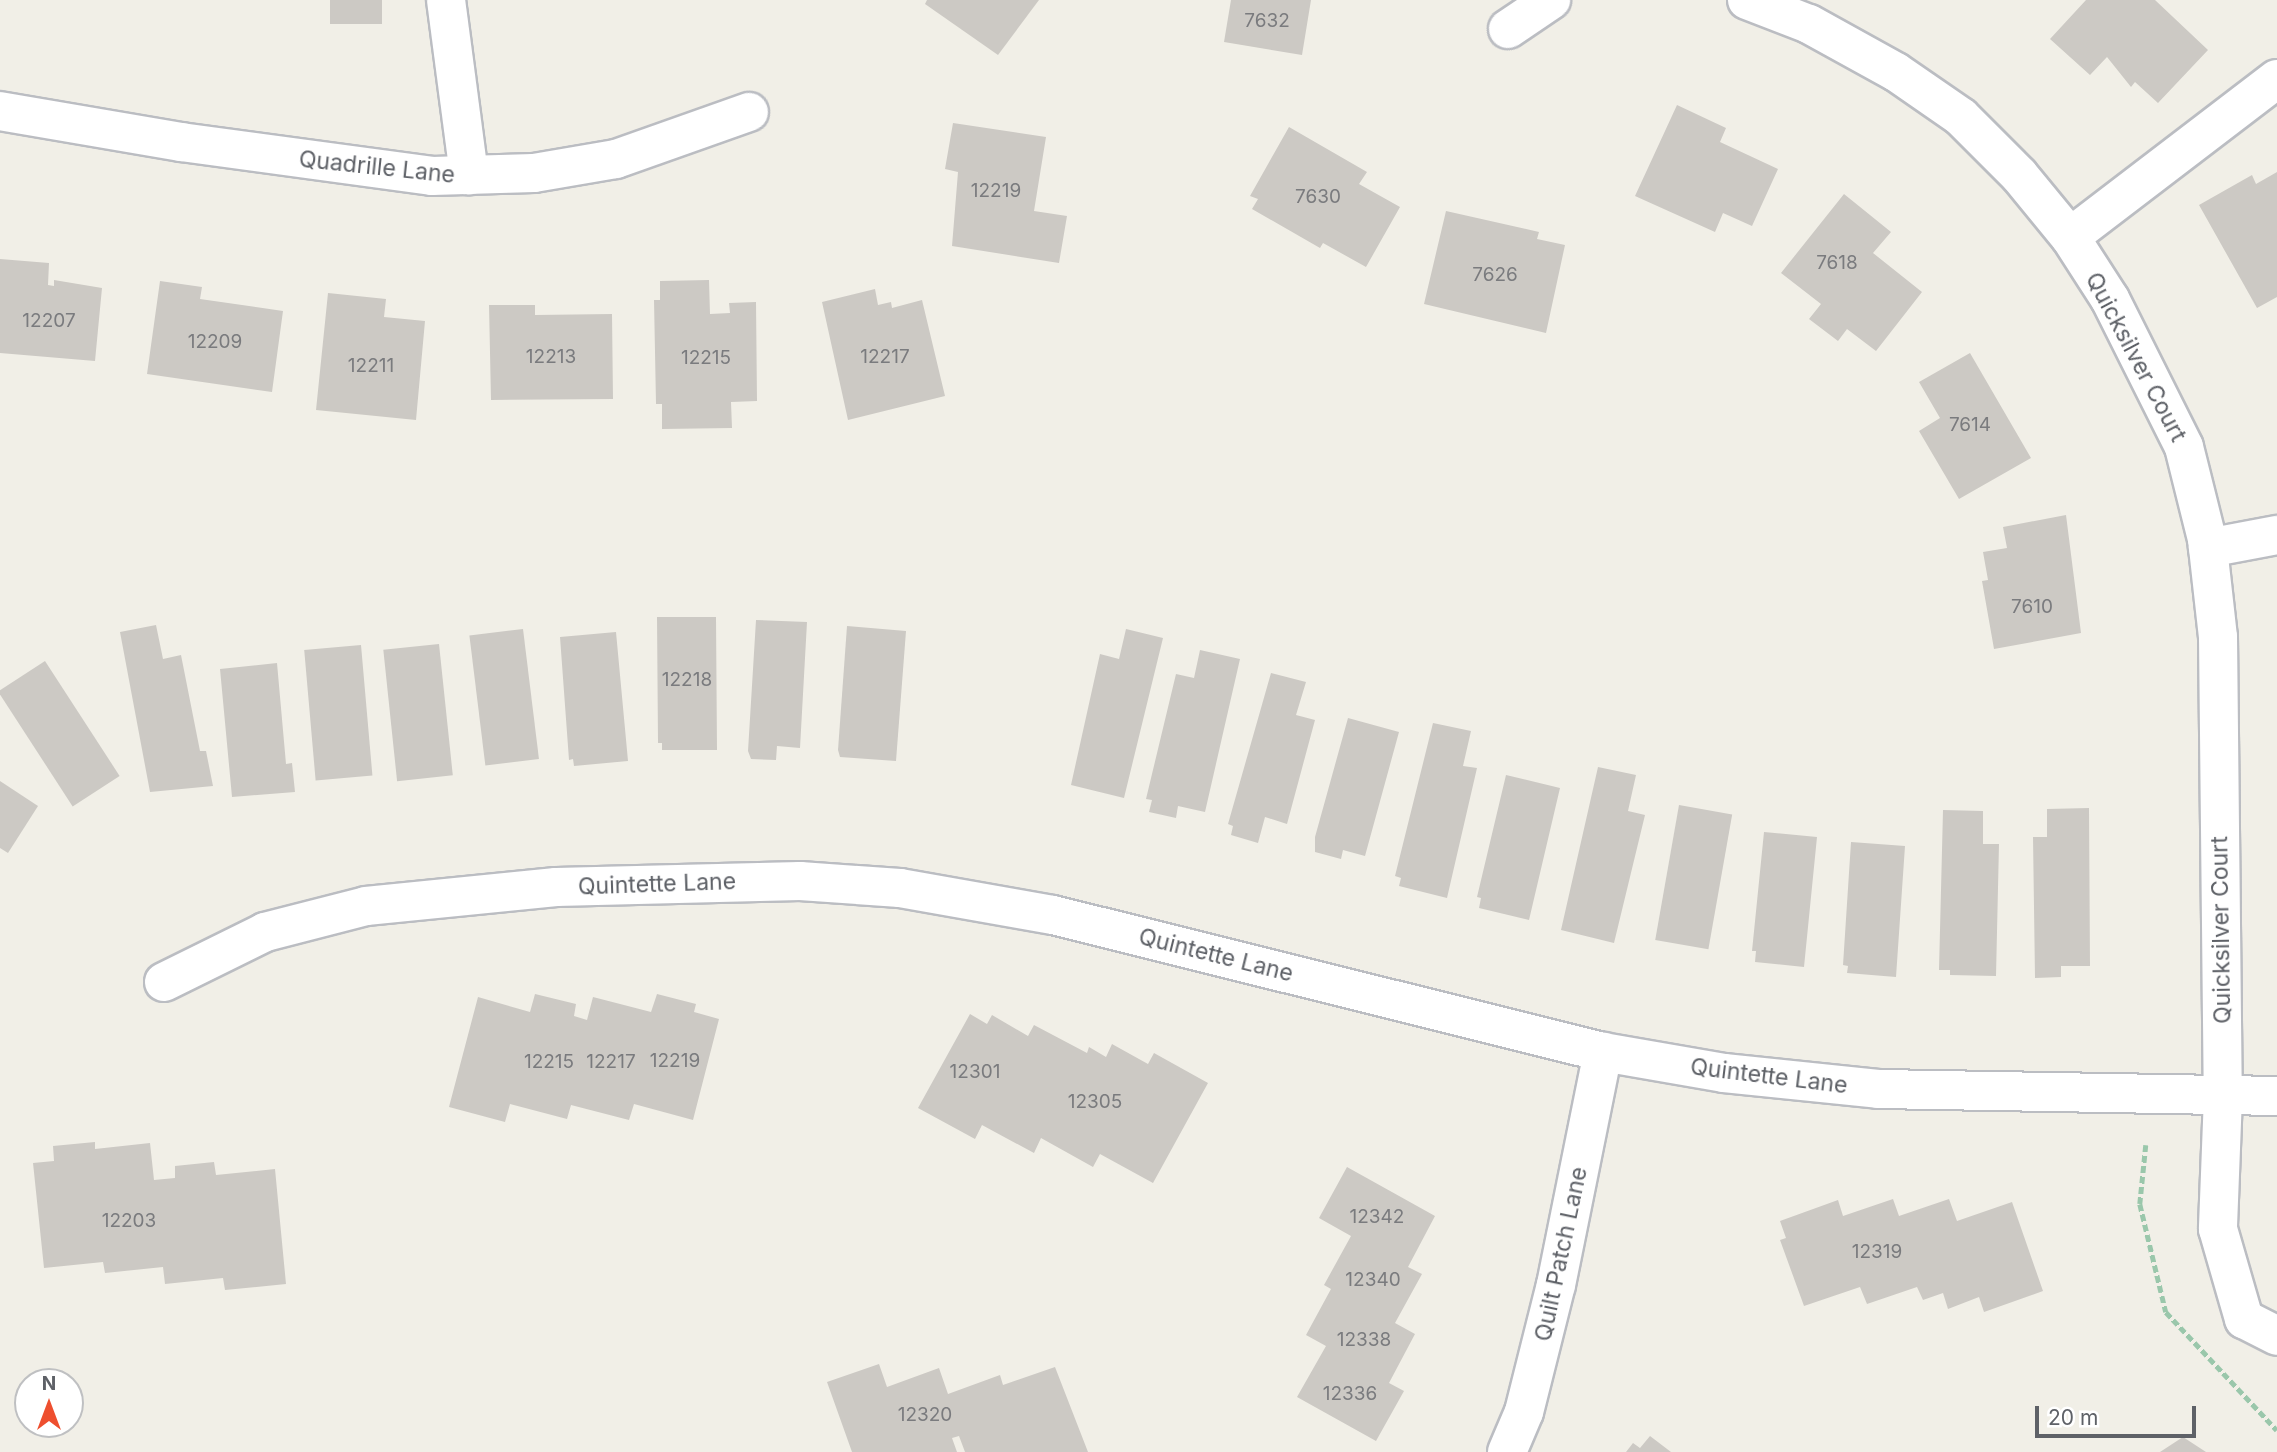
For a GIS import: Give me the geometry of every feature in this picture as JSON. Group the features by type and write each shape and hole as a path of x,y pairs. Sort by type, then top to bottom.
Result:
{"street":[{"path":"446,0 468,175"},
{"path":"1508,29 1551,0"},
{"name":"Quicksilver Court","path":"1747,0 1816,12 1961,117 2019,175 2070,237 2110,299 2169,409 2197,491 2208,548 2218,637 2223,1096 2218,1229 2244,1319 2277,1336"},
{"path":"2070,237 2277,79"},
{"name":"Quadrille Lane","path":"0,111 368,170 468,175 534,173 616,159 749,112"},
{"path":"2208,548 2277,535"},
{"name":"Quintette Lane","path":"164,982 265,932 366,906 556,887 800,881 900,888 1053,915 1603,1052 1724,1073 1878,1089 2277,1096"},
{"name":"Quilt Patch Lane","path":"1507,1452 1524,1412 1556,1285 1603,1052"}],"building":[{"path":"330,0 382,0 382,24 330,24"},
{"path":"927,0 1039,0 998,55 925,4"},
{"path":"1231,0 1311,0 1302,55 1224,42"},
{"path":"2086,0 2155,0 2208,50 2158,103 2135,82 2131,87 2107,57 2090,75 2050,39"},
{"path":"1677,105 1726,128 1720,142 1778,169 1752,226 1723,213 1715,232 1635,196"},
{"path":"953,123 1046,137 1034,211 1067,216 1059,263 952,246 958,172 945,169"},
{"path":"1289,127 1367,172 1359,184 1400,207 1366,267 1323,243 1320,248 1252,209 1258,199 1250,196"},
{"path":"2277,172 2277,297 2257,308 2199,205 2252,175 2256,184"},
{"path":"1844,194 1891,232 1873,253 1922,292 1876,351 1847,329 1838,341 1809,319 1821,304 1781,273"},
{"path":"1446,211 1539,232 1537,239 1565,245 1546,333 1424,304"},
{"path":"0,259 49,263 48,285 54,286 54,280 102,288 95,361 0,353"},
{"path":"709,280 710,314 730,313 729,303 756,302 757,401 731,402 732,428 662,429 662,404 656,404 654,300 660,300 660,281"},
{"path":"160,281 202,287 200,299 283,311 272,392 147,374"},
{"path":"875,289 878,305 891,302 892,308 922,300 945,396 848,420 822,302"},
{"path":"328,293 386,299 384,317 425,321 416,420 316,410"},
{"path":"489,305 535,305 535,315 612,314 613,399 491,400"},
{"path":"1970,353 2031,458 1959,499 1919,431 1940,418 1919,382"},
{"path":"2066,515 2081,633 1994,649 1982,581 1988,580 1983,552 2007,548 2003,527"},
{"path":"657,617 716,617 717,750 662,750 662,743 658,743"},
{"path":"756,620 807,622 800,748 777,746 776,760 751,759 748,751"},
{"path":"156,625 163,659 181,655 200,751 206,751 213,786 150,792 120,632"},
{"path":"847,626 906,631 896,761 840,757 838,750"},
{"path":"523,629 539,759 485,766 469,636"},
{"path":"1126,629 1163,638 1124,798 1071,785 1100,654 1119,659"},
{"path":"616,632 628,761 574,766 573,759 569,760 560,637"},
{"path":"439,644 453,775 397,781 383,650"},
{"path":"361,645 372,776 316,780 304,650"},
{"path":"1200,650 1240,659 1205,812 1178,806 1176,818 1149,812 1152,800 1146,799 1176,674 1194,678"},
{"path":"45,661 120,776 73,806 0,695 0,690"},
{"path":"277,663 286,764 292,763 295,792 232,797 220,669"},
{"path":"1271,673 1306,682 1296,715 1315,720 1287,824 1265,817 1258,843 1231,835 1233,826 1228,824"},
{"path":"1348,718 1399,732 1365,856 1343,850 1341,859 1315,852 1315,837"},
{"path":"1433,723 1471,731 1463,766 1477,768 1447,898 1399,886 1401,878 1395,876"},
{"path":"1598,767 1636,775 1628,811 1645,815 1614,943 1561,930"},
{"path":"1506,775 1560,788 1529,920 1479,908 1481,898 1477,897"},
{"path":"0,781 38,806 8,853 0,848"},
{"path":"1679,805 1732,814 1708,949 1655,940"},
{"path":"2089,808 2090,966 2061,966 2061,977 2035,978 2033,837 2047,837 2047,809"},
{"path":"1943,810 1983,811 1983,844 1999,844 1996,976 1950,975 1950,970 1939,970"},
{"path":"1764,832 1817,837 1804,967 1755,962 1756,951 1752,951"},
{"path":"1851,842 1905,846 1896,977 1847,973 1848,966 1843,965"},
{"path":"535,994 576,1004 574,1016 587,1020 593,997 651,1012 657,994 696,1004 694,1012 719,1019 693,1120 634,1104 629,1120 571,1105 567,1119 510,1104 505,1122 449,1107 478,997 530,1012"},
{"path":"970,1014 987,1024 992,1015 1028,1036 1034,1025 1087,1053 1089,1047 1106,1057 1112,1044 1148,1064 1154,1053 1208,1083 1153,1183 1100,1154 1093,1167 1041,1138 1034,1153 982,1125 975,1139 918,1108"},
{"path":"95,1142 95,1149 150,1143 154,1180 175,1178 175,1166 214,1162 216,1175 275,1169 286,1284 225,1290 223,1278 165,1284 163,1267 105,1273 103,1262 44,1268 33,1163 54,1161 53,1146"},
{"path":"1347,1167 1435,1216 1408,1267 1422,1274 1395,1323 1415,1334 1389,1383 1404,1391 1376,1441 1297,1397 1326,1346 1306,1335 1331,1289 1324,1285 1351,1236 1319,1218"},
{"path":"1893,1199 1899,1216 1949,1199 1957,1221 2012,1202 2043,1291 1984,1312 1979,1297 1948,1309 1943,1293 1923,1300 1917,1287 1867,1304 1860,1287 1804,1306 1780,1240 1786,1238 1780,1221 1838,1200 1843,1216"},
{"path":"879,1364 887,1387 939,1368 948,1394 1000,1375 1003,1385 1055,1367 1088,1452 965,1452 959,1436 952,1438 957,1452 852,1452 827,1382"},
{"path":"1650,1436 1671,1452 1626,1452 1633,1443 1640,1448"},
{"path":"2183,1437 2206,1452 2160,1452"}]}
